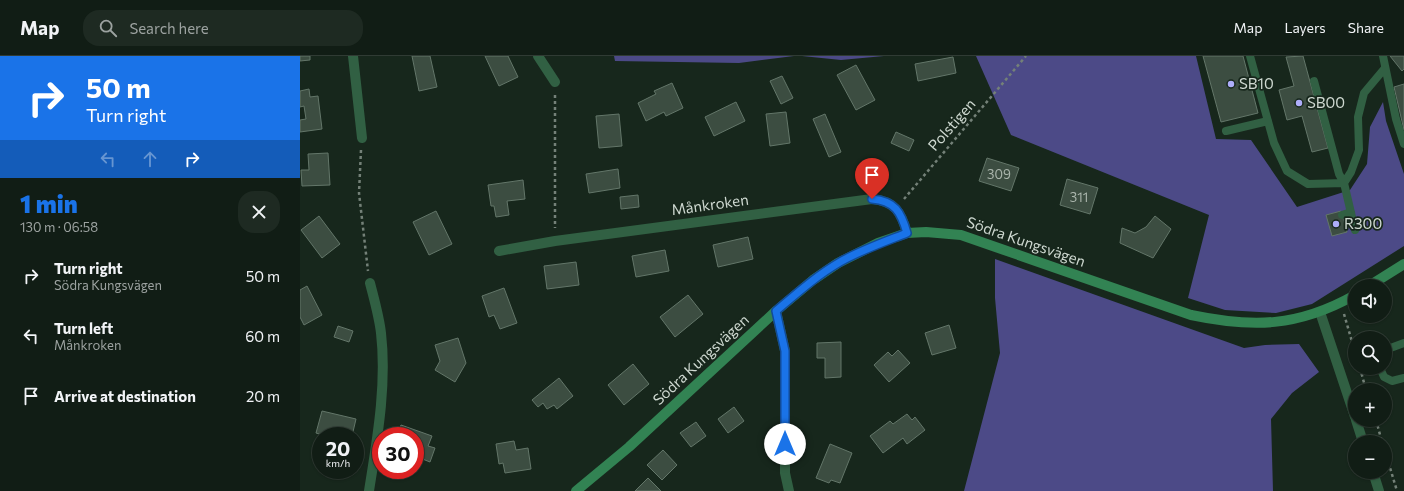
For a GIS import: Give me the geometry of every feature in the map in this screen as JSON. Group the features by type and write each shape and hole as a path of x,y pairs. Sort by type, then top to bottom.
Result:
{"street":[{"path":"353,56 362,138"},
{"path":"538,56 554,82"},
{"name":"Månkroken","path":"499,251 555,241 849,200 881,200 890,203 896,209"},
{"path":"896,209 907,233"},
{"name":"Södra Kungsvägen","path":"576,491 629,447 776,311 813,280 838,263 878,243 907,233 926,232 960,235 1191,314 1221,321 1243,324 1268,323 1320,312 1348,298"},
{"path":"1380,279 1403,265"},
{"path":"369,491 379,426 383,362 381,332 370,282"},
{"path":"776,311 785,351 785,473 789,491"},
{"path":"1320,312 1348,396"},
{"path":"1375,479 1379,491"}],"lane":[{"path":"1250,56 1274,143 1287,171 1308,184 1344,183"},
{"path":"1383,56 1396,119 1404,144"},
{"path":"1344,183 1351,172 1359,150 1358,117 1364,93 1386,68"},
{"path":"1314,81 1339,174 1344,183 1356,230"},
{"path":"1226,131 1268,121"},
{"path":"1342,215 1351,212"},
{"path":"1392,347 1404,343"},
{"path":"1383,375 1392,381 1404,378"}],"path":[{"name":"Polstigen","path":"896,209 1026,56"},
{"path":"554,82 555,241"},
{"path":"362,138 359,193 370,282"},
{"path":"1340,302 1349,331"},
{"path":"1392,474 1397,491"}],"shaded area":[{"path":"614,56 794,56 739,63 615,61"},
{"path":"802,56 884,56 841,60"},
{"path":"976,56 1196,56 1216,139 1251,140 1297,207 1350,190 1367,164 1370,127 1383,102 1386,121 1404,174 1404,246 1352,279 1348,279 1348,281 1312,304 1276,313 1225,310 1188,298 1209,215 1011,135"},
{"path":"995,259 1244,348 1265,345 1299,344 1319,372 1292,393 1271,419 1273,491 964,491 1000,353 995,298"}],"building":[{"path":"300,56 310,56 310,60 300,61"},
{"path":"412,56 430,56 437,87 419,91"},
{"path":"485,56 508,56 518,77 499,86"},
{"name":"SB10","path":"1203,56 1243,56 1258,113 1221,122"},
{"name":"SB00","path":"1303,56 1328,148 1312,152 1302,116 1287,120 1279,90 1294,86 1286,57"},
{"path":"1390,56 1404,56 1404,69 1402,71"},
{"path":"953,57 956,73 918,81 915,64"},
{"path":"856,65 875,100 856,110 837,75"},
{"path":"782,76 793,98 781,104 770,81"},
{"path":"672,83 683,108 666,116 664,112 646,121 638,103 656,94 654,91"},
{"path":"1404,84 1404,130 1394,87"},
{"path":"309,89 310,97 318,96 322,129 300,132 300,120 306,119 304,106 300,107 300,91"},
{"path":"736,102 745,121 714,136 705,117"},
{"path":"786,112 790,143 770,146 766,114"},
{"path":"619,114 622,146 599,148 596,116"},
{"path":"825,114 841,152 829,157 813,119"},
{"path":"896,132 914,140 909,151 891,143"},
{"path":"328,153 330,185 302,186 301,170 309,170 308,154"},
{"path":"987,158 1019,168 1011,191 979,181"},
{"path":"618,169 620,188 589,193 586,174"},
{"path":"1067,179 1098,188 1090,214 1060,205"},
{"path":"523,180 525,199 507,201 509,215 496,217 494,206 491,206 488,185"},
{"path":"638,195 639,207 621,209 620,197"},
{"path":"436,211 452,244 429,255 413,222"},
{"name":"R300","path":"1341,211 1347,232 1332,236 1326,215"},
{"path":"319,216 340,244 322,258 301,230"},
{"path":"1155,216 1171,229 1153,258 1120,243 1122,228 1135,233 1146,227"},
{"path":"748,237 753,259 718,267 713,245"},
{"path":"665,250 669,271 636,277 632,256"},
{"path":"576,262 579,285 547,289 544,266"},
{"path":"307,286 322,315 304,325 300,317 300,290"},
{"path":"504,288 517,323 500,329 494,315 489,317 482,296"},
{"path":"688,295 703,314 675,337 660,317"},
{"path":"949,325 956,348 932,355 925,333"},
{"path":"338,326 353,331 349,342 334,337"},
{"path":"458,338 466,363 455,382 435,370 440,361 435,345"},
{"path":"841,342 841,377 825,378 825,358 817,358 817,343"},
{"path":"898,350 910,363 889,382 874,365 888,352 892,356"},
{"path":"633,364 649,384 624,405 608,385"},
{"path":"559,378 573,396 557,409 554,405 547,409 543,403 538,407 532,400"},
{"path":"734,407 744,421 728,433 718,419"},
{"path":"322,411 356,419 354,427 318,427"},
{"path":"907,414 912,420 915,417 925,430 907,444 903,438 883,453 870,436 890,421 893,424"},
{"path":"696,422 706,436 691,447 680,433"},
{"path":"424,433 432,436 428,446 435,448 430,462 424,460"},
{"path":"514,441 516,450 528,448 531,469 505,473 503,463 499,464 496,444"},
{"path":"830,444 852,453 840,483 831,480 829,483 816,478"},
{"path":"663,450 677,465 662,480 647,465"},
{"path":"648,478 661,491 635,491"}],"place":[{"name":"SB10","path":"1231,84"},
{"name":"SB00","path":"1299,103"},
{"name":"R300","path":"1336,224"}],"route":[{"path":"785,444 785,351 776,311 813,280 838,263 878,243 907,233 905,225 896,209 890,203 872,199"}]}
